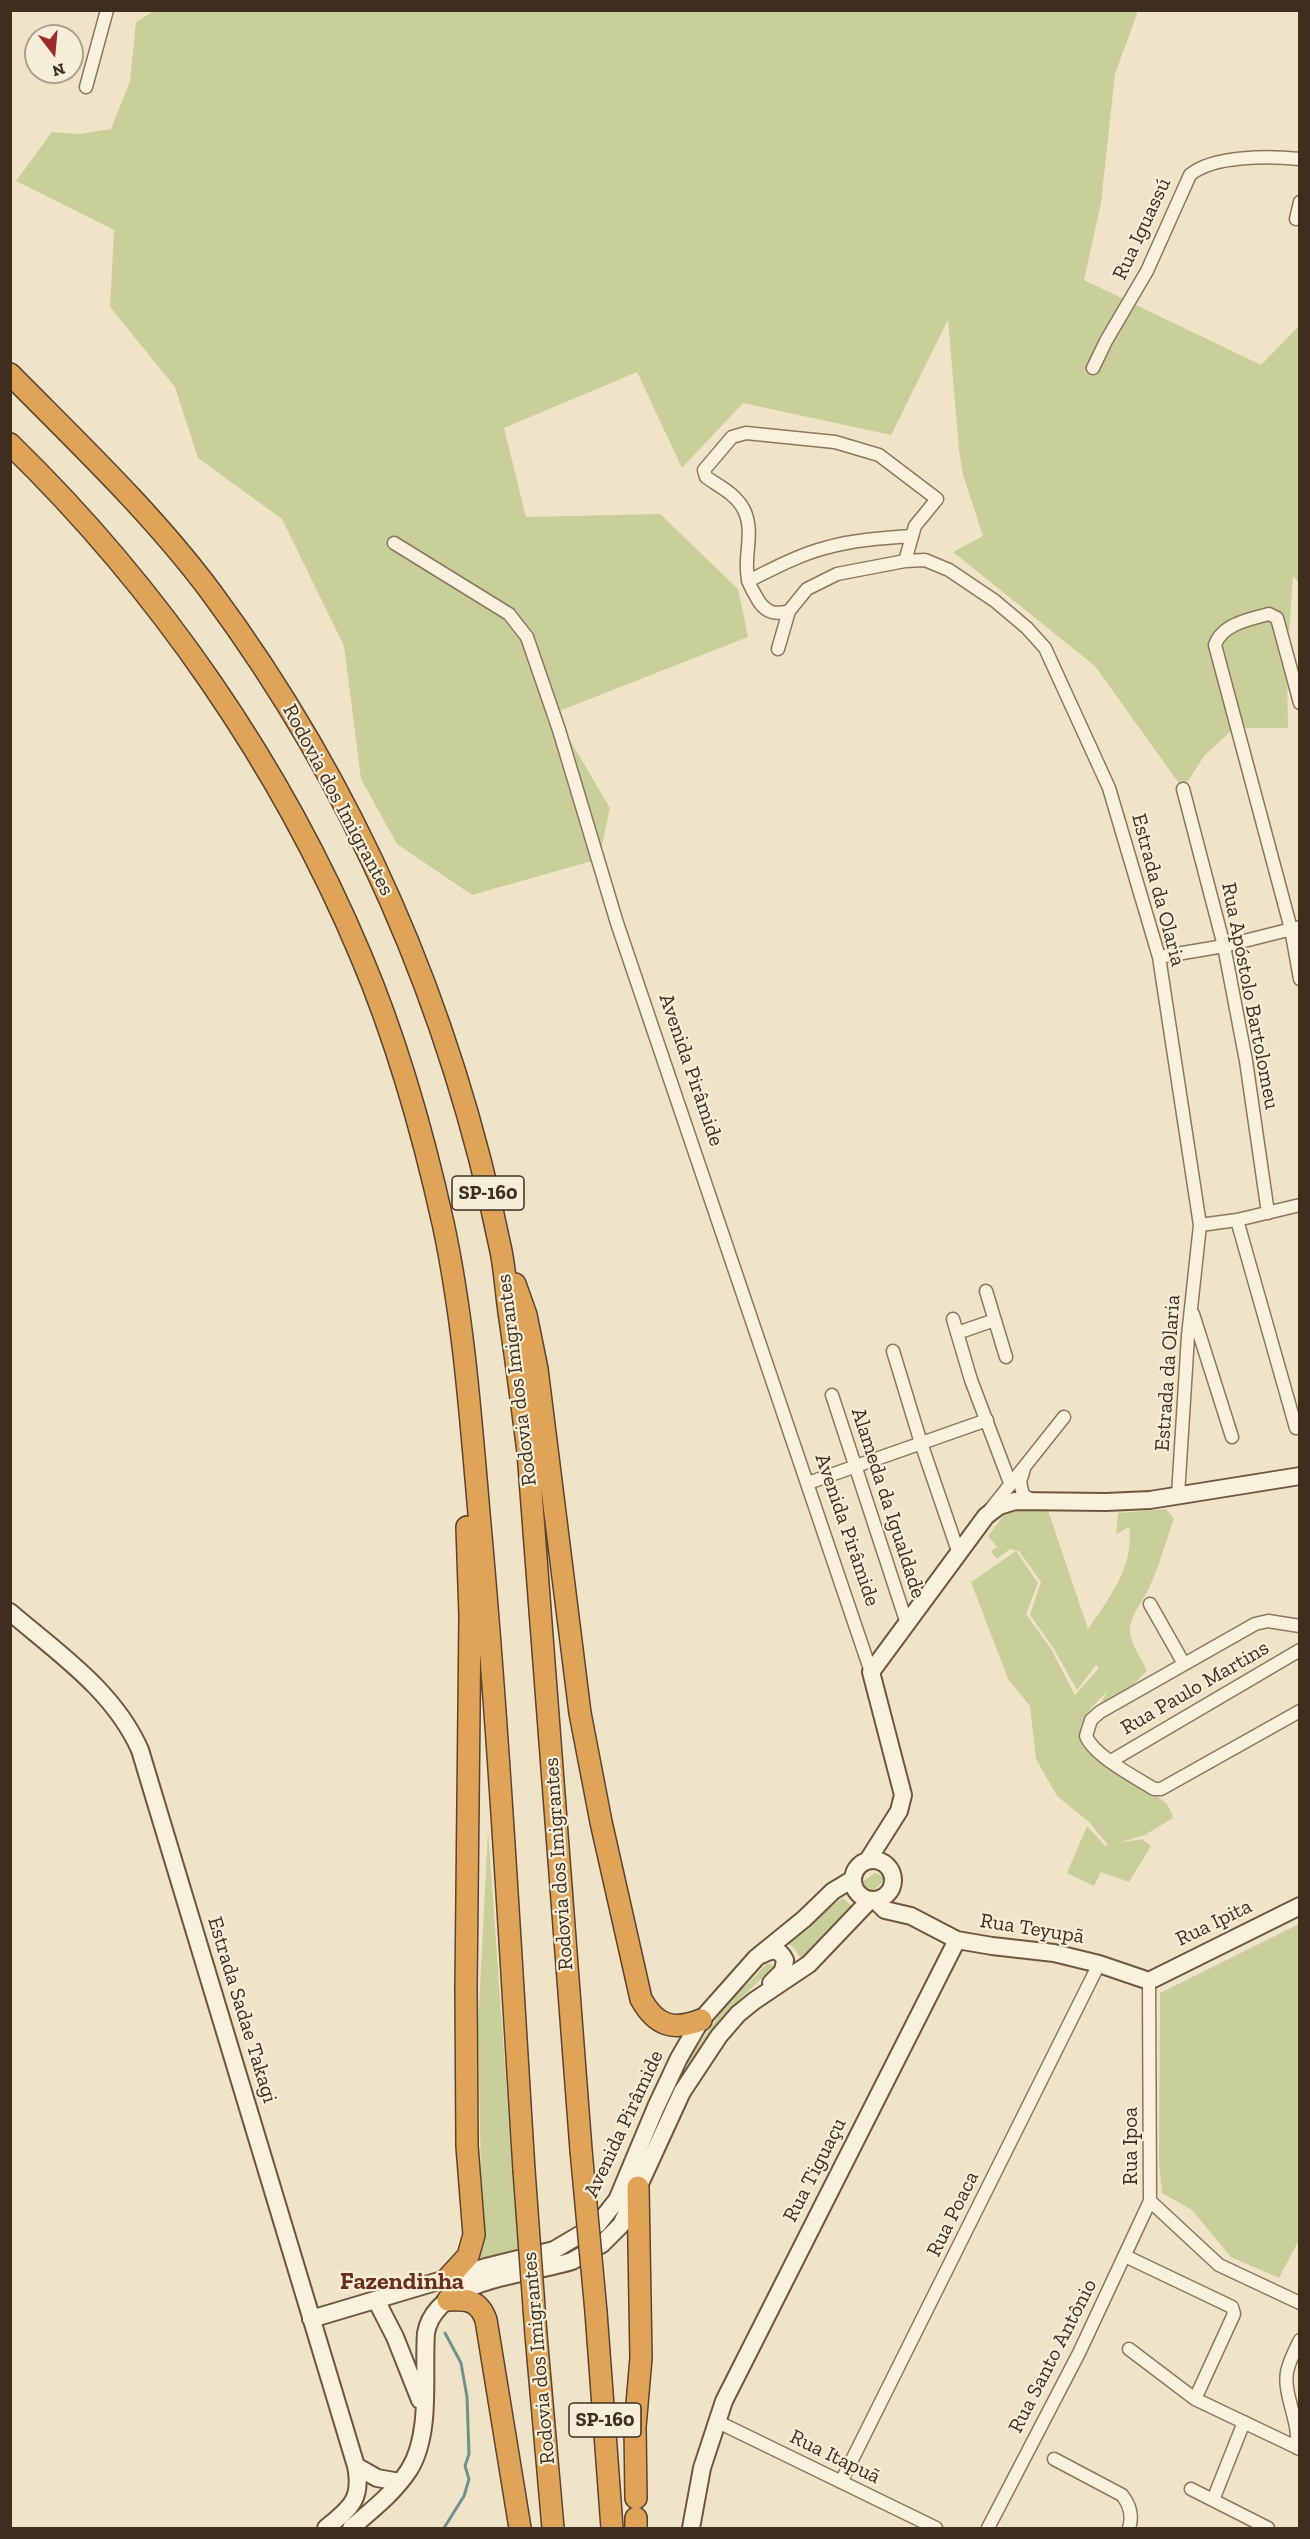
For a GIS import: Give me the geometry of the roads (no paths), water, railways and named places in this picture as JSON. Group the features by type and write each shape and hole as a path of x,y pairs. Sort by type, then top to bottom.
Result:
{"highway":[{"name":"Rodovia dos Imigrantes","path":"10,374 101,467 210,590 272,680 319,756 355,822 392,900 450,1053 479,1154 502,1253 528,1452 612,2529"},
{"name":"Rodovia dos Imigrantes","path":"10,444 94,531 153,601 260,758 315,859 346,922 381,1007 444,1227 464,1352 478,1492 500,1778 524,2170 553,2529"},
{"path":"502,1253 525,1315 537,1369 580,1713 601,1822 641,1999 647,2009 664,2023 684,2027 701,2020"},
{"path":"478,1492 467,1521 470,1616 466,1988 467,2146 473,2240 468,2256 447,2289 473,2301 483,2311 486,2320 520,2529"},
{"path":"636,2515 635,2427 641,2358 638,2187"}],"main road":[{"path":"876,1862 884,1838 899,1811 903,1795 872,1672 986,1516 1006,1503 1030,1499 1106,1502 1150,1500 1299,1476"},
{"name":"Estrada Sadae Takagi","path":"10,1612 102,1693 125,1721 140,1750 356,2466 358,2485 354,2500 349,2509 326,2529"},
{"path":"876,1862 893,1874 893,1881 879,1898 858,1894 853,1879 859,1865 876,1862"},
{"name":"Avenida Pirâmide","path":"351,2529 386,2498 400,2482 418,2450 424,2410 425,2341 430,2318 447,2289 554,2250 598,2224 617,2200 656,2107 679,2058 701,2020 756,1958 833,1891 853,1879"},
{"name":"Avenida Pirâmide","path":"310,2319 376,2300 447,2289 467,2289 550,2268 586,2254 602,2244 621,2225 682,2092 709,2049 738,2014 808,1964 879,1898"},
{"name":"Rua Teyupã","path":"879,1898 885,1910 911,1916 957,1940 1054,1953 1099,1964 1149,1981"},
{"name":"Rua Ipita","path":"1149,1981 1299,1906"},
{"name":"Rua Tiguaçu","path":"691,2529 702,2468 724,2401 957,1940"},
{"path":"738,2014 752,1997 783,1971 785,1965 782,1955 773,1950 756,1958"},
{"path":"376,2300 411,2372 424,2410"},
{"path":"356,2466 376,2478 400,2482"}],"street":[{"path":"86,87 107,10"},
{"name":"Rua Iguassú","path":"1093,368 1106,340 1147,271 1190,175 1201,167 1219,162 1248,159 1299,159"},
{"path":"1296,219 1299,202"},
{"path":"789,611 778,615 763,608 748,581 746,560 750,533 744,511 733,494 706,477 704,470 732,437 746,432 835,442 879,455 937,500 915,526 905,561"},
{"path":"748,581 823,548 862,540 912,536"},
{"name":"Avenida Pirâmide","path":"394,543 509,614 527,637 560,729 617,923 872,1672"},
{"name":"Estrada da Olaria","path":"778,650 789,611 807,589 837,574 905,561 925,560 949,570 995,601 1045,648 1109,788 1159,957 1200,1225 1178,1495"},
{"path":"1299,703 1277,618 1269,614 1246,620 1223,631 1215,645 1295,928 1299,979"},
{"name":"Rua Apóstolo Bartolomeu","path":"1182,789 1224,946 1246,1061 1268,1213"},
{"path":"1159,957 1224,946 1295,928"},
{"path":"1200,1225 1237,1220 1299,1206"},
{"path":"1237,1220 1296,1428"},
{"path":"986,1291 1006,1357"},
{"path":"1192,1310 1232,1437"},
{"path":"953,1319 1010,1483"},
{"path":"957,1334 995,1320"},
{"path":"893,1351 921,1443 959,1554"},
{"name":"Alameda da Igualdade","path":"832,1395 907,1624"},
{"path":"986,1516 1010,1483 1065,1417"},
{"path":"808,1483 987,1420"},
{"path":"1024,1468 1020,1488 1023,1495 1030,1499"},
{"path":"1150,1604 1184,1664"},
{"path":"1299,1626 1261,1621 1100,1712 1091,1720 1087,1728 1089,1743 1111,1761 1154,1789 1161,1789 1299,1711"},
{"name":"Rua Paulo Martins","path":"1111,1761 1299,1650"},
{"name":"Rua Poaca","path":"841,2482 1099,1964"},
{"name":"Rua Ipoa","path":"1149,1981 1150,2201 1219,2265 1299,2304"},
{"name":"Rua Santo Antônio","path":"987,2529 1079,2353 1150,2201"},
{"path":"1125,2256 1229,2305 1234,2310 1195,2398"},
{"path":"1129,2349 1195,2398 1298,2448 1297,2426 1287,2384 1287,2373 1299,2340"},
{"name":"Rua Itapuã","path":"716,2421 936,2529"},
{"path":"1213,2500 1244,2422"},
{"path":"1054,2459 1122,2495 1130,2504 1129,2529"},
{"path":"1191,2489 1268,2529"}],"waterway":[{"path":"444,2528 464,2496 469,2479 465,2466 469,2454 467,2397 461,2363 445,2333"}],"district":[{"name":"Fazendinha","path":"402,2282"}]}
